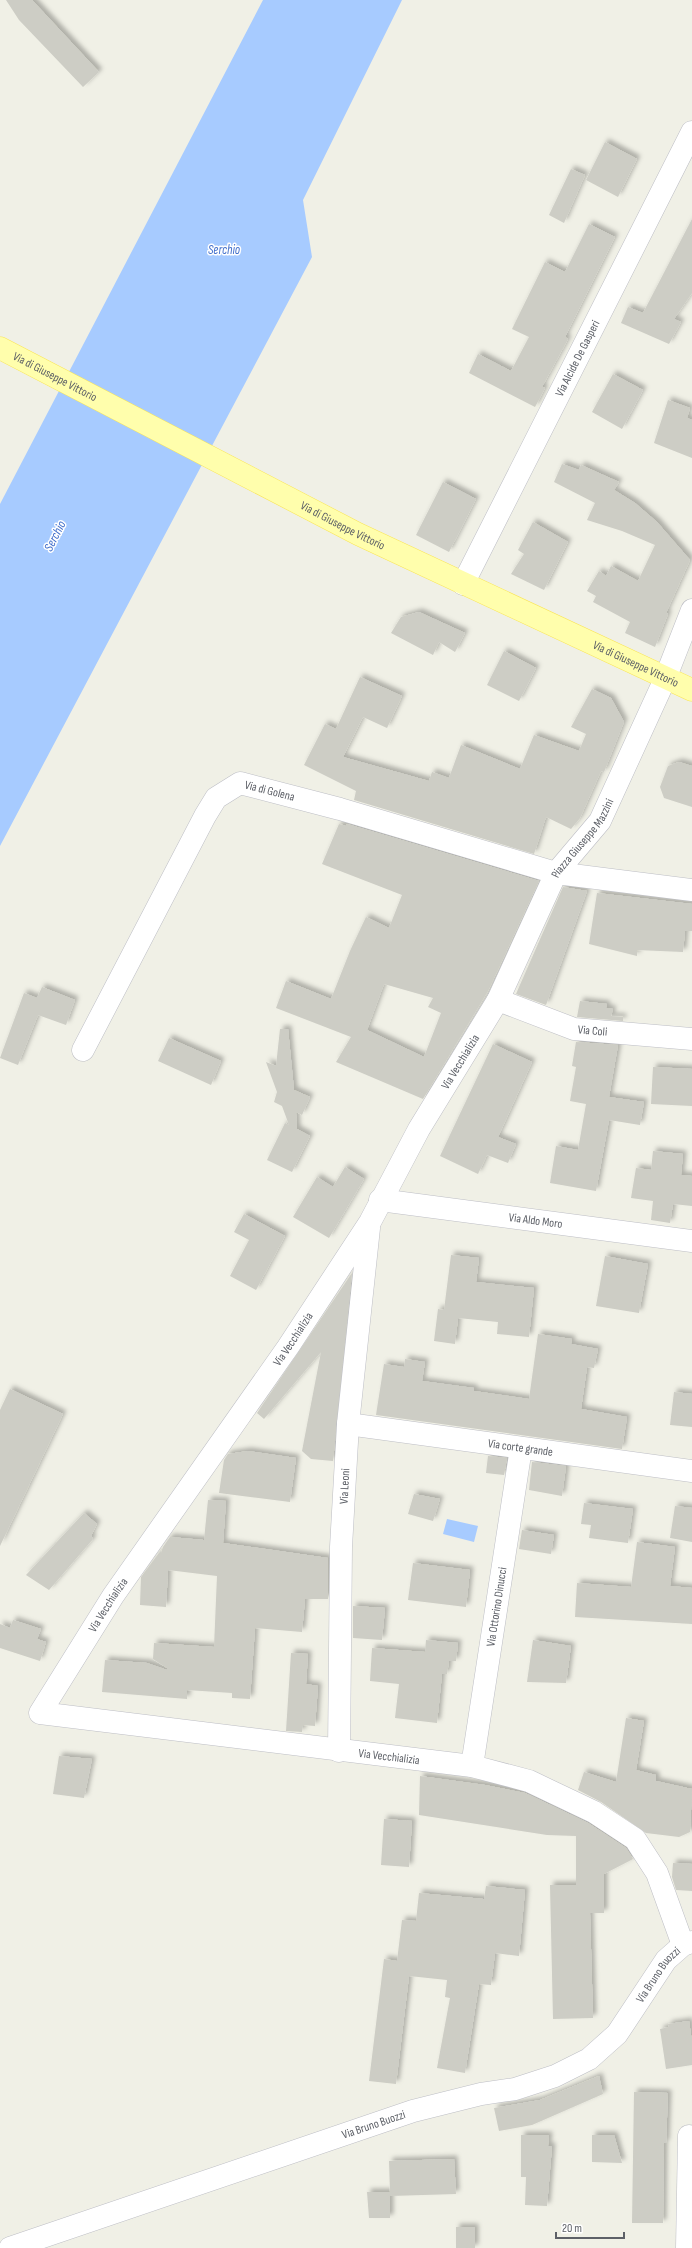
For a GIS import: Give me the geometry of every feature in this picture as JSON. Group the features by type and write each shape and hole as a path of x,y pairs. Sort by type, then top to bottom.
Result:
{"main road":[{"name":"Via di Giuseppe Vittorio","path":"9,353 358,534 665,679 692,690"}],"street":[{"name":"Via Alcide De Gasperi","path":"463,584 692,132"},
{"name":"Piazza Giuseppe Mazzini","path":"556,873 600,821 665,679 692,610"},
{"name":"Via di Golena","path":"83,1050 205,816 216,798 240,782 340,809 556,873"},
{"name":"Piazza Giuseppe Mazzini","path":"556,873 692,890"},
{"name":"Via Vecchializia","path":"556,873 498,1000 419,1129 380,1200 370,1222 288,1347 113,1596 40,1713 339,1751 472,1766 529,1780 594,1812 635,1839 656,1872 687,1944"},
{"name":"Via Coli","path":"498,1000 574,1029 692,1039"},
{"name":"Via Aldo Moro","path":"380,1200 692,1241"},
{"name":"Via Leoni","path":"339,1751 342,1547 348,1424 370,1222"},
{"name":"Via corte grande","path":"348,1424 692,1471"},
{"name":"Via Ottorino Dinucci","path":"472,1766 521,1448"},
{"name":"Via Bruno Buozzi","path":"10,2248 413,2111 481,2094 515,2089 555,2076 589,2059 617,2034 666,1960 687,1944"},
{"path":"687,2248 689,2136"}],"water":[{"name":"Serchio","path":"263,0 402,0 303,200 312,257 0,846 0,504"},
{"path":"447,1519 478,1526 474,1542 443,1534"}],"building":[{"path":"6,0 32,0 99,72 83,87 19,20"},
{"path":"605,142 637,159 618,197 586,180"},
{"path":"571,169 585,175 564,223 549,215"},
{"path":"692,219 692,293 674,319 681,322 669,344 621,323 628,307 643,313"},
{"path":"589,224 615,237 565,337 568,339 542,387 545,388 535,407 469,373 478,354 511,371 529,337 512,329 545,262 565,272"},
{"path":"613,374 643,390 622,429 592,412"},
{"path":"668,400 690,408 687,418 692,420 692,458 654,443"},
{"path":"562,464 579,470 581,465 619,482 614,490 635,503 657,522 690,560 666,613 668,614 655,647 625,633 630,622 593,602 596,596 587,591 599,571 606,576 611,566 638,581 655,545 622,531 587,520 595,503 554,482"},
{"path":"443,482 476,499 449,552 416,535"},
{"path":"533,522 568,542 544,590 511,574 524,554 518,550"},
{"path":"419,612 465,633 455,652 439,642 433,655 391,633 401,617"},
{"path":"504,651 536,668 519,701 487,685"},
{"path":"360,677 402,696 387,728 363,717 343,757 429,781 432,772 449,778 461,745 520,769 534,735 579,751 586,734 571,727 592,689 611,698 624,722 604,772 601,771 580,818 571,829 546,817 534,854 354,800 356,791 304,765 325,724 336,729"},
{"path":"679,762 692,766 692,807 664,798 660,787 668,766"},
{"path":"339,824 346,826 347,824 539,881 488,991 423,1099 336,1062 351,1037 276,1008 286,981 331,999 350,951 366,917 389,928 402,895 322,864","holes":["384,984 433,998 428,1007 441,1013 424,1057 367,1030"]},
{"path":"563,887 587,891 546,1005 516,994"},
{"path":"597,893 692,904 692,931 685,931 683,952 637,950 637,956 589,944"},
{"path":"42,987 75,1000 66,1025 38,1015 18,1065 0,1058 24,993 37,998"},
{"path":"580,1001 607,1004 606,1008 613,1009 611,1016 623,1017 623,1021 577,1017"},
{"path":"280,1029 288,1029 294,1090 310,1097 302,1115 296,1112 297,1129 310,1136 292,1172 267,1160 285,1123 289,1125 282,1106 274,1102 277,1092 266,1062 276,1066"},
{"path":"169,1038 221,1061 211,1085 158,1061"},
{"path":"576,1042 618,1045 609,1097 644,1102 640,1125 609,1120 596,1191 550,1183 556,1146 578,1150 586,1104 570,1101 576,1067 572,1066"},
{"path":"493,1044 532,1062 498,1137 516,1144 508,1163 487,1155 478,1174 440,1156"},
{"path":"653,1067 692,1069 692,1106 651,1104"},
{"path":"653,1151 683,1154 681,1175 692,1176 692,1206 673,1204 670,1223 651,1220 653,1201 631,1198 636,1168 651,1170"},
{"path":"345,1167 364,1179 329,1238 293,1217 317,1177 333,1187"},
{"path":"244,1214 285,1236 256,1290 230,1276 249,1240 234,1232"},
{"path":"451,1255 479,1258 476,1282 534,1288 529,1337 497,1334 498,1322 458,1318 455,1344 434,1341 438,1309 444,1310"},
{"path":"605,1256 648,1264 639,1313 596,1306"},
{"path":"352,1273 333,1461 311,1459 302,1451 321,1352 264,1419 257,1413"},
{"path":"538,1334 572,1339 571,1344 598,1349 594,1368 587,1367 581,1409 627,1417 622,1449 376,1415 384,1364 404,1367 405,1359 425,1362 422,1381 474,1388 474,1391 529,1399"},
{"path":"10,1389 63,1414 0,1546 0,1410"},
{"path":"674,1392 692,1394 692,1427 670,1425"},
{"path":"248,1451 296,1458 290,1502 219,1493 224,1460 228,1454"},
{"path":"488,1456 507,1458 504,1475 486,1473"},
{"path":"532,1462 566,1466 562,1496 529,1490"},
{"path":"414,1494 440,1499 433,1521 408,1514"},
{"path":"208,1500 226,1501 223,1543 328,1558 328,1599 305,1599 302,1632 255,1628 250,1699 232,1698 232,1693 187,1690 187,1699 102,1692 105,1660 147,1663 167,1670 167,1668 153,1659 154,1643 214,1647 217,1576 168,1570 166,1607 140,1605 141,1577 159,1553 161,1553 170,1537 204,1540"},
{"path":"584,1503 633,1509 628,1543 589,1538 591,1525 581,1524"},
{"path":"675,1506 692,1508 692,1542 670,1538"},
{"path":"84,1513 97,1524 91,1536 93,1539 49,1590 26,1575"},
{"path":"522,1530 554,1535 551,1554 519,1549"},
{"path":"637,1542 675,1547 670,1586 692,1588 692,1624 575,1617 577,1583 631,1587"},
{"path":"413,1563 470,1570 466,1607 408,1600"},
{"path":"353,1606 385,1608 382,1640 353,1638"},
{"path":"13,1620 41,1629 37,1639 46,1642 40,1661 0,1648 0,1624 10,1628"},
{"path":"426,1640 458,1643 456,1661 449,1661 447,1674 442,1674 437,1723 395,1718 399,1684 370,1681 372,1648 425,1652"},
{"path":"533,1640 571,1646 566,1683 527,1682"},
{"path":"291,1653 308,1654 306,1684 318,1686 315,1726 303,1725 302,1732 286,1731"},
{"path":"626,1718 644,1721 636,1770 656,1775 656,1781 692,1789 690,1832 679,1837 646,1833 601,1802 578,1790 584,1772 616,1782"},
{"path":"59,1756 92,1759 84,1798 53,1794"},
{"path":"420,1776 485,1785 525,1793 588,1823 626,1848 633,1859 604,1874 604,1913 590,1913 593,2018 553,2019 550,1885 576,1885 576,1836 547,1835 419,1815"},
{"path":"384,1819 412,1821 409,1867 381,1865"},
{"path":"673,1863 692,1864 692,1891 676,1890 672,1877"},
{"path":"486,1886 525,1890 519,1956 495,1953 491,1985 479,1984 465,2073 437,2068 450,1998 445,1997 447,1980 409,1976 396,2084 369,2081 384,1959 397,1961 402,1920 416,1921 419,1893 484,1899"},
{"path":"689,2021 692,2042 692,2065 666,2069 660,2029 669,2027 668,2024"},
{"path":"599,2076 603,2094 532,2125 499,2131 494,2108 540,2100"},
{"path":"634,2092 668,2093 666,2143 664,2143 663,2223 632,2223"},
{"path":"521,2135 549,2135 548,2146 552,2146 547,2206 525,2205 526,2177 521,2177"},
{"path":"592,2135 614,2135 622,2163 592,2162"},
{"path":"454,2159 456,2194 390,2196 390,2218 369,2218 367,2192 390,2192 389,2161"},
{"path":"456,2227 475,2227 475,2248 456,2248"}]}
